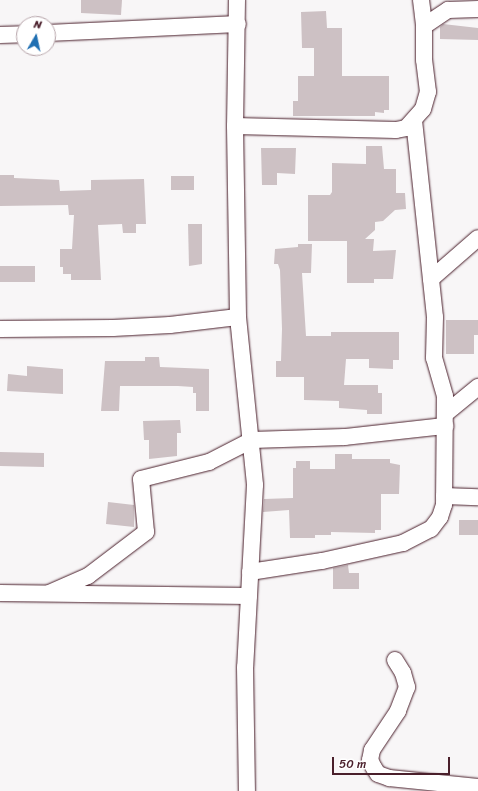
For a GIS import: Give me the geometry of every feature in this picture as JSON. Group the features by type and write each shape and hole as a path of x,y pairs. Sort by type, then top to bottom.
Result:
{"street":[{"path":"237,0 238,24 235,126 238,317 252,440 255,521 248,596 245,667 247,791"},
{"path":"235,126 396,130 406,128 414,121 423,109 428,92 424,60 424,26 421,0"},
{"path":"424,26 448,10 478,9"},
{"path":"56,33 238,24"},
{"path":"0,35 16,34"},
{"path":"250,572 322,561 410,541 424,534 437,524 442,511 444,496 445,396 434,358 435,316 414,121"},
{"path":"431,279 478,238"},
{"path":"0,329 142,327 238,317"},
{"path":"49,593 88,576 146,532 141,479 209,462 252,440 345,437 445,420 478,386"},
{"path":"444,496 478,497"},
{"path":"0,593 248,596"},
{"path":"395,660 403,673 407,687 398,711 372,750 370,760 374,768 378,774 389,778 478,787"}],"building":[{"path":"81,0 122,0 121,15 81,13"},
{"path":"326,11 327,28 342,28 342,76 389,76 389,110 384,110 384,113 375,112 375,116 293,116 293,101 298,101 298,76 314,76 314,48 302,48 301,12"},
{"path":"443,24 478,28 478,40 440,39 440,27"},
{"path":"366,146 382,146 384,169 396,169 396,193 405,193 406,209 395,210 383,221 375,222 375,230 365,239 374,239 373,251 396,250 393,279 374,279 374,283 347,283 347,241 308,241 308,195 330,195 332,192 332,163 366,164"},
{"path":"261,148 296,148 295,174 277,173 277,185 262,185"},
{"path":"0,175 14,175 14,178 59,180 60,191 91,190 91,180 144,179 146,224 136,224 136,233 123,233 122,224 98,225 101,280 71,280 71,274 63,274 63,267 60,267 60,249 72,249 74,215 69,215 68,205 0,206"},
{"path":"171,176 194,176 194,190 171,190"},
{"path":"188,224 202,224 202,264 189,266"},
{"path":"298,244 312,244 311,273 302,273 306,336 331,336 331,332 399,332 399,360 393,360 393,369 369,368 369,359 346,359 344,385 378,385 378,393 382,393 382,414 367,414 367,410 339,408 339,401 304,400 304,377 276,377 276,361 281,361 282,329 280,270 278,264 274,264 275,249 298,247"},
{"path":"0,266 35,266 35,282 0,282"},
{"path":"446,320 478,320 478,335 474,335 474,354 446,354"},
{"path":"145,357 159,357 160,367 209,369 209,411 196,411 196,393 193,393 193,387 120,386 119,411 101,411 105,361 145,361"},
{"path":"27,366 63,369 63,394 7,391 8,374 27,376"},
{"path":"180,420 181,433 177,433 177,456 149,459 149,440 144,440 143,421"},
{"path":"0,452 44,453 44,467 0,466"},
{"path":"335,454 352,454 352,459 390,459 390,463 400,465 399,494 381,494 381,530 375,530 375,533 331,532 331,535 315,535 315,538 290,538 289,510 263,512 264,499 293,498 293,468 296,468 296,461 310,461 310,469 335,469"},
{"path":"108,502 134,505 134,527 106,524"},
{"path":"459,520 478,520 478,535 459,535"},
{"path":"348,565 349,573 359,573 359,589 333,589 333,568"}]}
